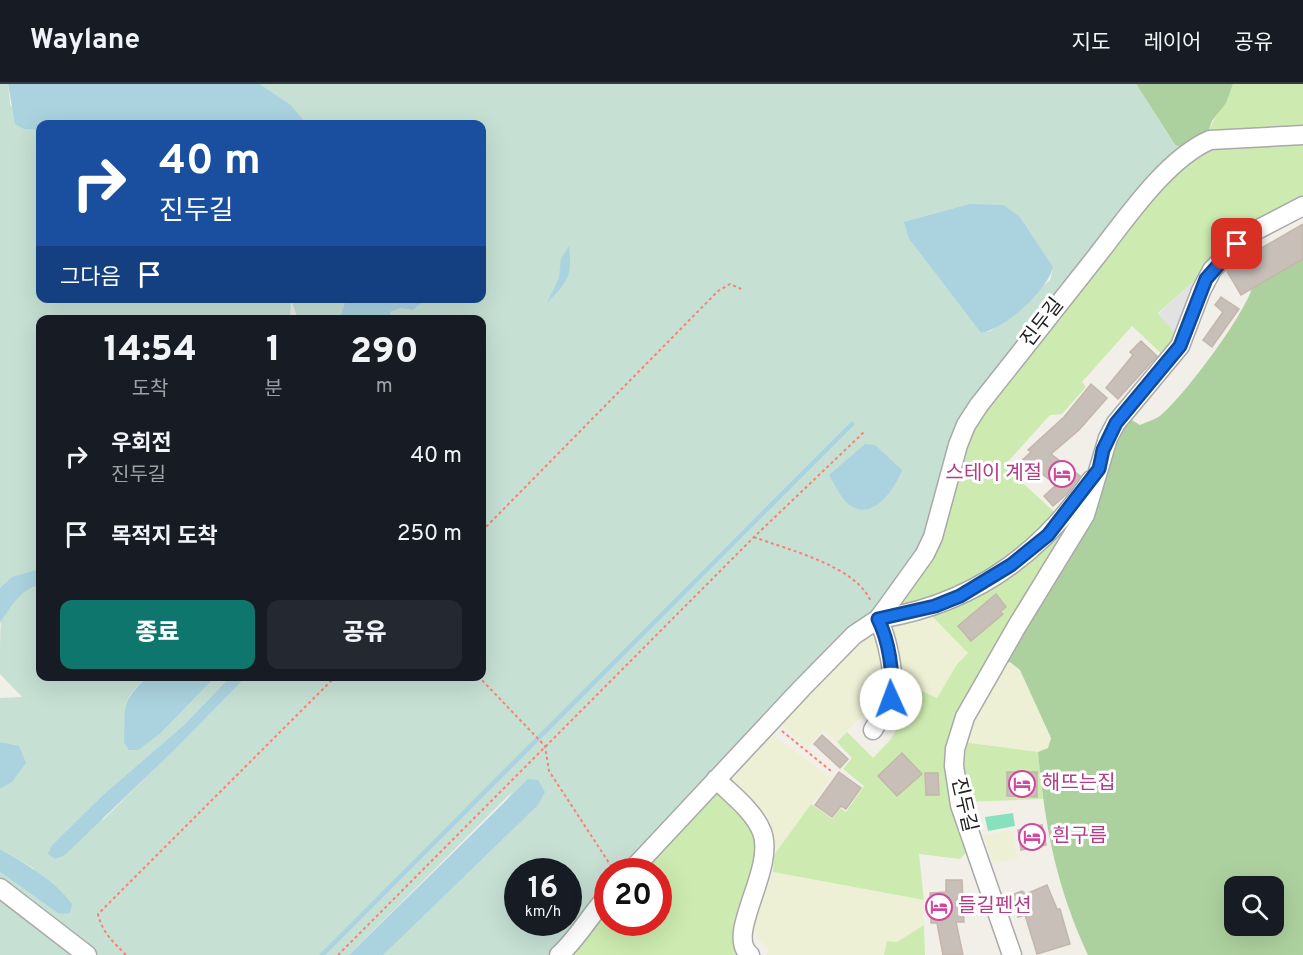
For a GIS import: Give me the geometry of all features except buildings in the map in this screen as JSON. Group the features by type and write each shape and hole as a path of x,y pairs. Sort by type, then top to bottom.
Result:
{"street":[{"name":"진두길","path":"643,858 854,635 878,619 925,554 933,537 946,483 966,425 979,405 1120,224 1177,161 1197,146 1210,140 1227,137 1303,135"},
{"name":"진두길","path":"1012,955 960,805 954,766 955,749 965,717 1017,626 1076,533 1092,496 1103,450 1116,423 1180,346 1201,291 1212,270 1237,244 1303,206"},
{"name":"진두길","path":"878,619 935,606 960,596 1011,565 1048,535 1099,469"},
{"path":"873,729 888,706 892,692 887,645 878,619"},
{"path":"716,779 758,824 765,844 762,871 741,937 745,951 750,955"},
{"path":"0,888 87,955"},
{"path":"559,955 574,942 594,912"}],"path":[{"path":"486,527 718,291 730,284 741,289"},
{"path":"338,955 754,537 864,432"},
{"path":"754,537 814,558 846,575 867,591 878,619"},
{"path":"126,955 100,925 98,914 331,681"},
{"path":"483,681 545,746 549,771 606,858"},
{"path":"770,722 831,771"}],"green space":[{"path":"0,84 8,84 10,104 24,129 36,130 36,303 291,303 290,315 36,315 36,571 0,588"},
{"path":"260,84 1136,84 1175,145 1185,149 969,413 931,526 892,594 859,622 636,858 594,858 594,904 582,918 582,858 504,858 504,936 567,936 551,955 383,955 423,915 513,791 349,955 92,955 0,884 0,872 59,914 33,868 0,849 0,789 12,782 2,742 0,742 0,698 22,697 0,674 1,622 7,610 22,594 36,586 36,681 143,681 129,696 125,722 161,733 211,681 226,681 184,725 104,794 52,845 104,819 242,681 486,681 486,315 389,315 389,312 400,308 413,310 422,303 486,303 486,120 304,120 291,105","holes":["1020,217 1053,268 1050,280 991,331 981,333 909,239"]},
{"path":"1136,84 1233,84 1226,103 1212,121 1206,137 1185,149 1175,145"},
{"path":"1233,84 1303,84 1303,132 1206,137"},
{"path":"1303,141 1303,199 1200,276 1158,313 1179,337 1166,358 1132,326 1082,382 1086,387 1062,414 1050,415 1004,466 1060,517 979,581 901,611 894,604 966,432 1101,255 1200,148"},
{"path":"1303,259 1303,955 1088,955 1068,905 1048,831 1038,752 1048,748 1051,738 1020,670 1010,662 1005,663 1111,444 1127,417 1140,425 1159,417 1198,374 1246,301 1252,288"},
{"path":"292,303 345,303 340,315 297,315"},
{"path":"1092,485 955,726 968,851 960,859 919,854 924,900 773,872 774,855 811,804 832,819 841,808 846,812 864,786 843,769 852,758 837,742 847,732 873,758 890,740 902,721 899,719 916,688 937,698 957,664 968,653 929,613 968,596"},
{"path":"929,613 968,653 957,664 937,698 916,688 908,702 897,695 889,627 892,622"},
{"path":"871,635 878,637 887,680 883,693 837,742 823,731 807,748 783,727 783,722 832,668"},
{"path":"1010,662 1020,670 1051,738 1048,748 1038,752 962,742 971,717 1005,663"},
{"path":"773,735 831,778 774,855 770,838 730,779 730,774 767,736"},
{"path":"962,742 1038,752 1043,799 965,802 962,789"},
{"path":"717,791 760,838 757,871 736,925 734,947 738,955 568,955 594,921 594,936 672,936 672,858 650,858"},
{"path":"1013,813 1015,826 988,831 985,817"},
{"path":"1012,830 1018,859 993,864 983,835"},
{"path":"773,872 924,900 924,925 897,942 887,941 884,955 766,955 769,949 756,937 753,928 754,919"},
{"path":"0,895 78,955 0,955"},
{"path":"924,925 925,955 884,955 887,941 897,942"}],"shaded area":[{"path":"1200,276 1179,337 1158,314"}],"water":[{"path":"8,84 260,84 291,105 304,120 36,120 36,130 24,129 15,124"},
{"path":"970,204 1003,205 1020,217 1053,267 1043,287 1024,307 1002,324 981,333 909,239 904,222"},
{"path":"569,246 570,265 567,278 547,303 559,278 561,258"},
{"path":"344,303 422,303 413,310 400,308 390,312 390,315 340,315"},
{"path":"865,444 875,445 902,470 888,495 881,502 865,510 847,503 829,475"},
{"path":"36,570 36,586 27,590 12,605 0,623 0,588 12,577"},
{"path":"143,681 211,681 161,733 138,750 129,750 124,743 125,713 128,700"},
{"path":"226,681 242,681 65,855 55,859 48,854 52,845 104,794 184,725"},
{"path":"0,742 19,746 26,763 12,782 0,789"},
{"path":"528,779 538,780 545,792 538,805 383,955 349,955"},
{"path":"0,849 57,887 72,904 70,913 59,914 0,872"}],"waterway":[{"path":"322,955 852,424"}],"place":[{"name":"스테이 계절","path":"1062,474"},
{"name":"해뜨는집","path":"1022,784"},
{"name":"흰구름","path":"1032,837"},
{"name":"들길펜션","path":"939,907"}],"route":[{"path":"891,699 892,684 887,645 878,619 935,606 960,596 1011,565 1048,535 1099,469 1103,450 1116,423 1180,346 1206,279 1237,244"}]}
